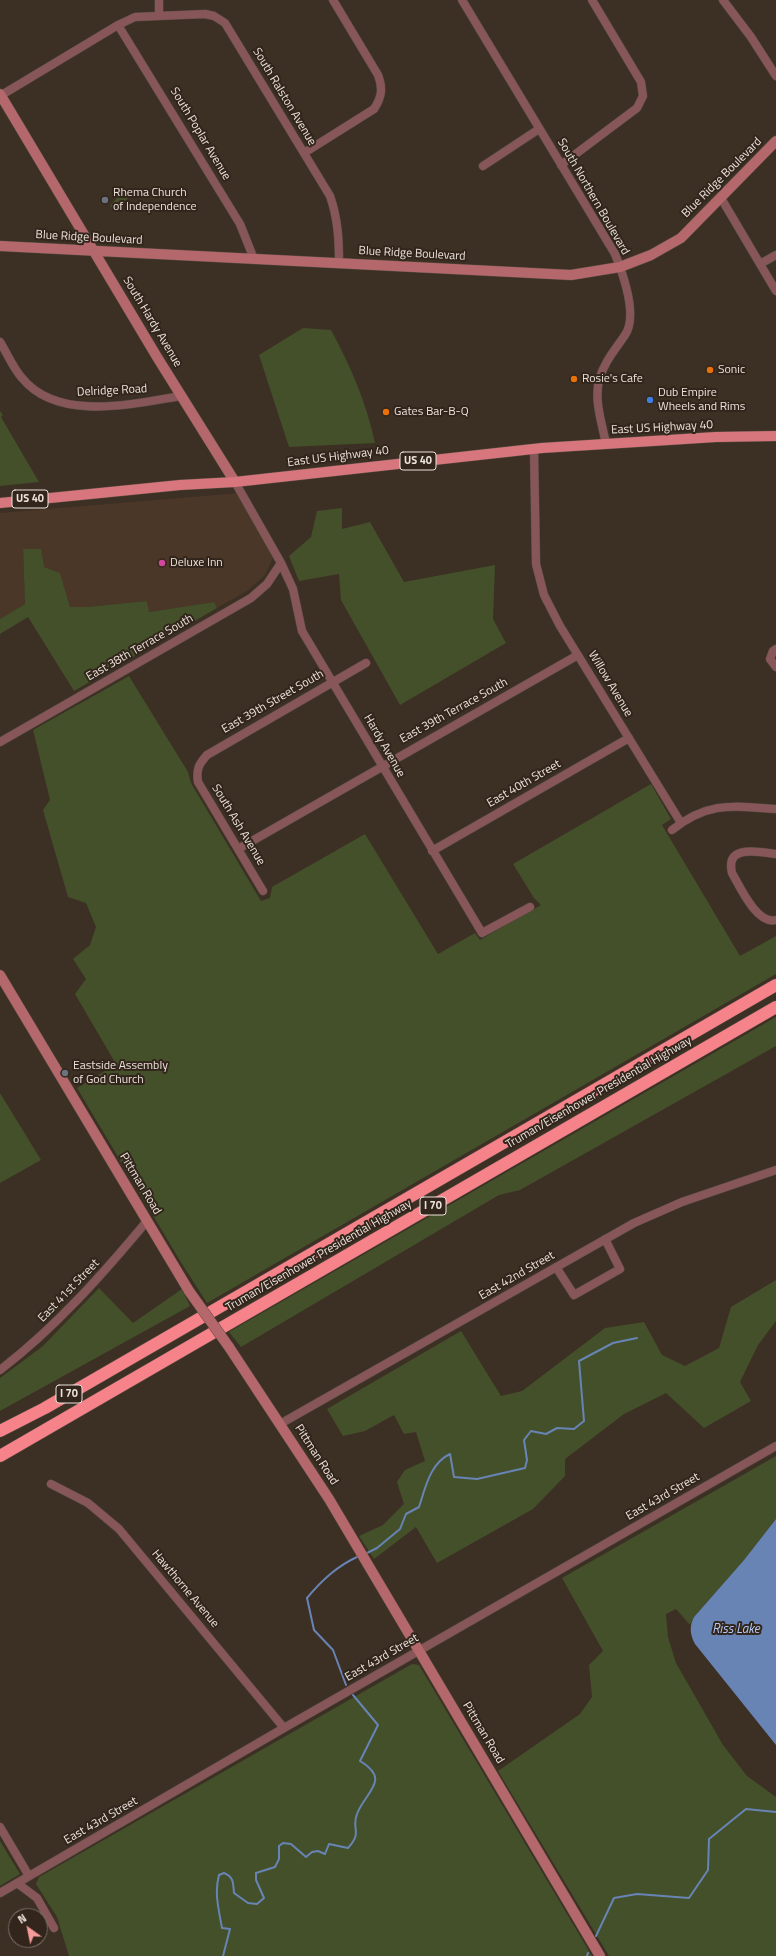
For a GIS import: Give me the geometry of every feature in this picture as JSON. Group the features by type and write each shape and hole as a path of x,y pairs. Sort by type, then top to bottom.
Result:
{"highway":[{"name":"Truman/Eisenhower Presidential Highway","path":"0,1431 52,1404 776,984"},
{"name":"Truman/Eisenhower Presidential Highway","path":"0,1456 776,1007"}],"main road":[{"name":"East US Highway 40","path":"0,503 180,485 235,482 534,449 716,437 776,436"}],"street":[{"path":"159,0 159,15"},
{"path":"304,153 374,109 381,98 382,84 378,75 333,0"},
{"name":"South Northern Boulevard","path":"462,0 615,254 620,267 630,317 626,333 608,357 599,380 598,406 606,444"},
{"path":"561,165 636,108 642,96 643,90 641,82 592,0"},
{"path":"723,0 751,37 776,76"},
{"name":"South Ralston Avenue","path":"0,95 118,25 135,17 205,14 214,16 225,23 330,196 335,209 339,231 339,264"},
{"name":"South Poplar Avenue","path":"118,25 240,224 254,259"},
{"name":"South Hardy Avenue","path":"0,95 181,396 235,482 281,563"},
{"path":"483,166 539,129"},
{"name":"Blue Ridge Boulevard","path":"0,246 571,276 620,267 651,255 681,238 776,142"},
{"path":"721,198 776,291"},
{"path":"760,264 776,255"},
{"name":"Delridge Road","path":"0,342 22,378 34,389 50,400 61,404 108,406 181,396"},
{"name":"Willow Avenue","path":"534,449 535,550 536,564 544,596 578,655 681,823"},
{"name":"Hardy Avenue","path":"281,563 293,589 302,631 381,766 482,933 530,907"},
{"name":"East 38th Terrace South","path":"0,742 251,598 267,584 281,563"},
{"path":"776,649 773,651 770,659 776,667"},
{"name":"East 39th Terrace South","path":"238,849 381,766 578,655"},
{"name":"East 39th Street South","path":"197,769 199,764 207,755 332,681 366,663"},
{"name":"East 40th Street","path":"432,851 629,738"},
{"name":"South Ash Avenue","path":"197,769 198,782 263,891"},
{"path":"672,830 681,823 703,811 727,805 776,809"},
{"path":"772,921 758,915 732,873 731,862 739,853 744,851 776,854"},
{"name":"Pittman Road","path":"0,975 189,1291 229,1347 329,1499 600,1956"},
{"name":"East 42nd Street","path":"280,1424 634,1223 682,1202 776,1170"},
{"name":"East 41st Street","path":"0,1370 46,1332 107,1269 147,1221"},
{"path":"556,1267 574,1295 620,1268 605,1239"},
{"name":"East 43rd Street","path":"0,1893 284,1728 776,1446"},
{"name":"Hawthorne Avenue","path":"51,1484 88,1503 119,1529 284,1728"},
{"path":"0,1827 29,1876"},
{"path":"17,1883 37,1898 54,1928"}],"shaded area":[{"path":"240,493 273,558 265,575 247,591 217,608 214,602 148,612 147,601 87,607 70,607 60,573 44,567 23,550 25,604 0,619 0,513"}],"green space":[{"path":"122,192 129,197 116,211 110,206"},
{"path":"303,328 331,330 345,357 363,399 375,443 289,447 259,355"},
{"path":"0,411 3,415 1,417 39,482 0,486"},
{"path":"342,508 342,529 370,522 404,582 495,565 493,619 506,643 400,705 341,600 339,574 299,581 289,556 311,537 317,511"},
{"path":"23,549 41,549 44,567 60,573 70,607 87,607 147,601 149,612 214,602 217,608 74,691 28,617 0,634 0,619 25,604"},
{"path":"129,676 188,772 191,783 261,901 270,898 272,887 365,834 438,954 475,933 480,940 541,905 534,898 513,864 651,784 671,819 662,825 740,956 776,936 776,974 207,1303 182,1264 77,1088 116,1064 75,994 86,979 73,959 90,945 96,927 86,903 68,897 43,810 50,800 33,730"},
{"path":"776,1017 776,1046 520,1190 499,1195 241,1347 229,1332"},
{"path":"0,1093 41,1160 0,1183"},
{"path":"776,1280 776,1321 758,1345 740,1382 751,1401 704,1428 666,1393 624,1414 565,1459 565,1476 533,1509 437,1563 416,1527 374,1559 359,1536 383,1525 404,1504 397,1482 405,1470 425,1461 416,1432 404,1434 394,1415 365,1431 343,1436 327,1409 461,1331 501,1396 522,1391 605,1328 644,1322 662,1355 685,1366 719,1348 731,1307"},
{"path":"99,1288 133,1323 182,1289 190,1306 0,1411 0,1378 43,1346"},
{"path":"776,1456 776,1519 744,1560 694,1617 690,1625 676,1609 666,1614 668,1637 676,1663 723,1745 747,1776 776,1797 776,1956 609,1956 498,1771 580,1714 592,1697 589,1665 603,1651 562,1578"},
{"path":"412,1664 419,1665 592,1956 69,1956 57,1917 36,1884 39,1877"},
{"path":"0,1841 20,1874 0,1886"}],"water":[{"name":"Riss Lake","path":"776,1519 776,1745 695,1644 692,1637 691,1624 694,1617 744,1560"}],"waterway":[{"path":"365,1554 377,1548 400,1529 406,1514 419,1507 429,1477 433,1470 443,1458 450,1454 454,1477 477,1479 525,1468 527,1460 524,1440 531,1431 546,1434 557,1428 574,1429 584,1421 579,1361 613,1343 637,1338"},
{"path":"346,1685 333,1650 314,1630 307,1598 330,1574 359,1556"},
{"path":"223,1956 230,1929 222,1928 218,1909 217,1888 219,1875 224,1873 230,1876 234,1893 248,1903 257,1904 264,1898 256,1880 256,1873 275,1867 279,1859 279,1846 283,1843 291,1844 306,1857 312,1852 318,1851 325,1854 329,1844 348,1848 355,1838 355,1823 357,1814 374,1786 375,1780 374,1774 360,1761 378,1725 353,1695"},
{"path":"596,1936 614,1898 637,1894 689,1898 708,1870 709,1839 746,1809 776,1812"}],"place":[{"name":"Rhema Church of Independence","path":"105,200"},
{"name":"Sonic","path":"710,370"},
{"name":"Rosie's Cafe","path":"574,379"},
{"name":"Dub Empire Wheels and Rims","path":"650,400"},
{"name":"Gates Bar-B-Q","path":"386,412"},
{"name":"Deluxe Inn","path":"162,563"},
{"name":"Eastside Assembly of God Church","path":"65,1073"}]}
